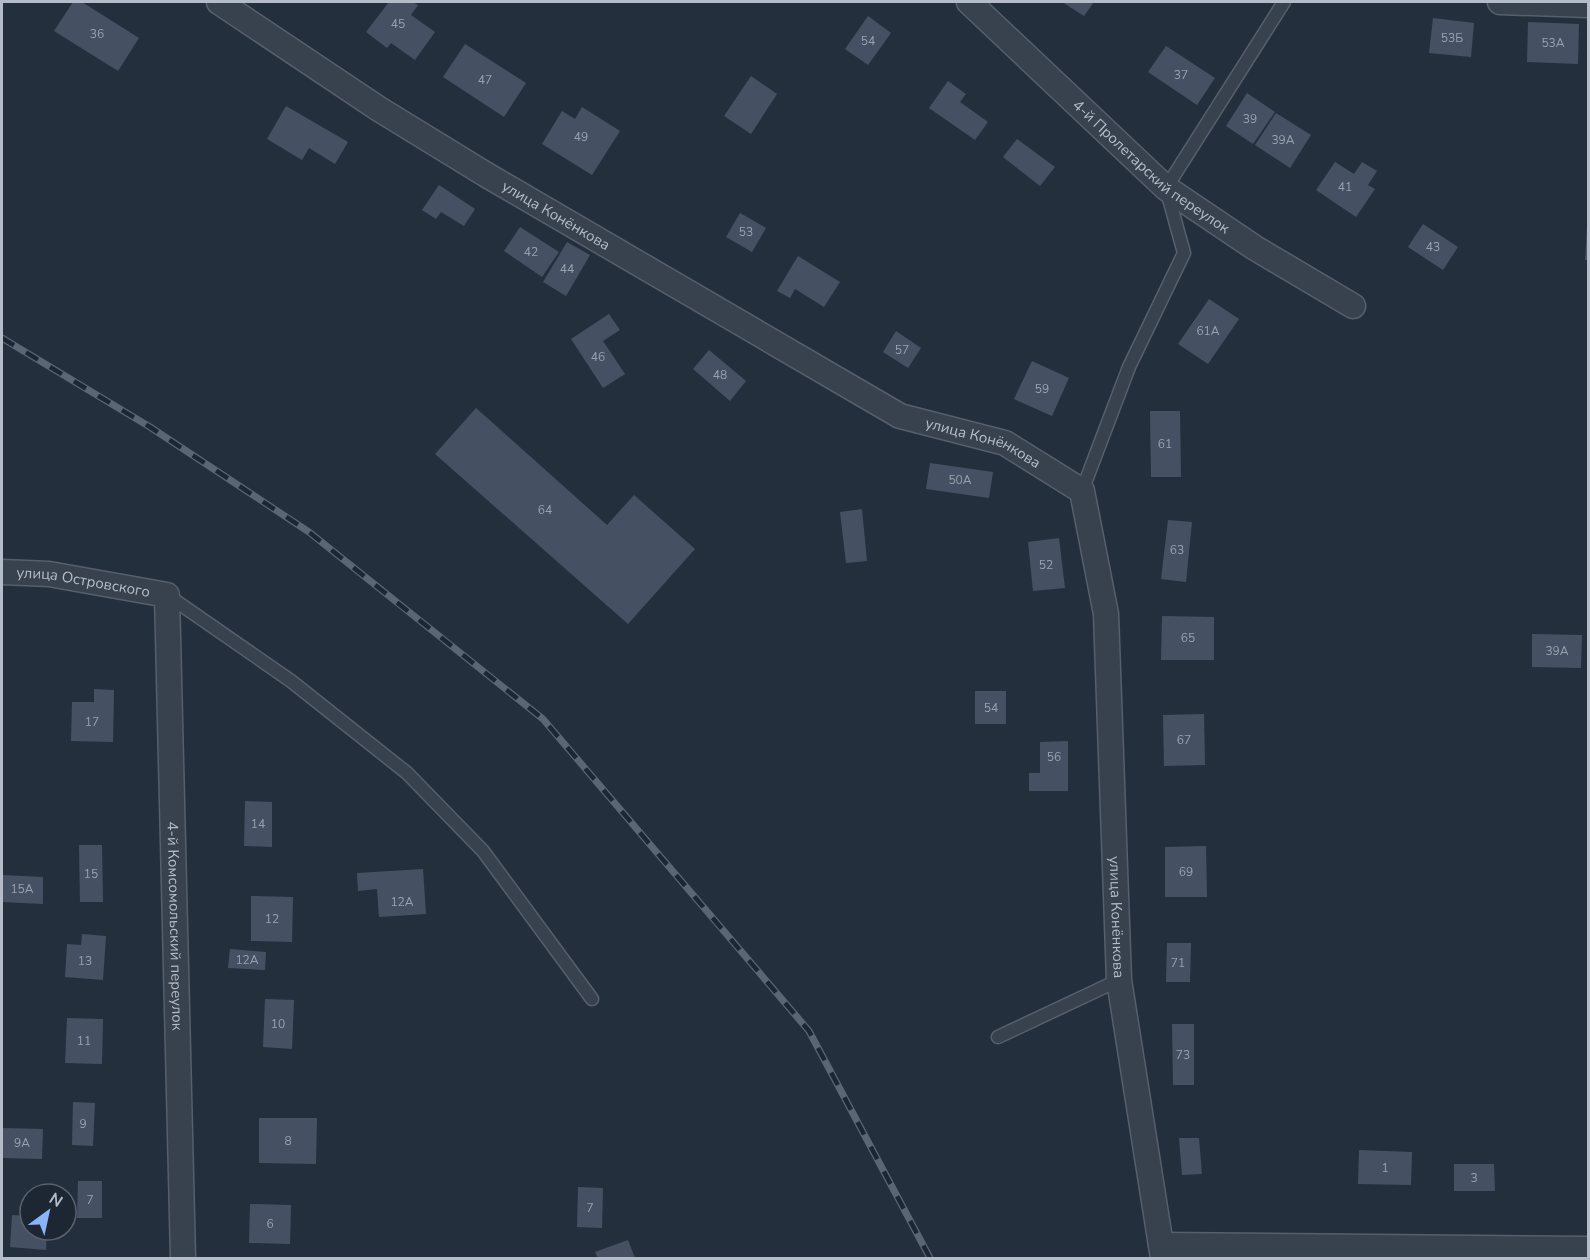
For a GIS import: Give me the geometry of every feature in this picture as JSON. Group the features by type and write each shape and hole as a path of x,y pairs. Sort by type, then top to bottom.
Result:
{"street":[{"name":"улица Конёнкова","path":"219,2 379,109 485,174 900,416 1005,443 1082,491 1106,614 1119,980 1162,1252"},
{"name":"4-й Пролетарский переулок","path":"969,2 1166,188 1255,248 1353,306"},
{"path":"1500,2 1588,5"},
{"name":"улица Островского","path":"2,572 49,574 167,595"},
{"name":"4-й Комсомольский переулок","path":"167,595 183,1258"},
{"path":"1162,1252 1588,1249"}],"lane":[{"path":"1082,491 1129,367 1184,253 1166,188 1284,2"},
{"path":"167,595 291,681 407,773 483,851 592,999"},
{"path":"998,1037 1119,980"}],"building":[{"path":"73,2 82,2 139,38 118,71 54,31"},
{"path":"389,2 413,2 418,5 411,15 435,32 415,60 391,43 387,48 366,32"},
{"path":"1062,2 1094,2 1084,16"},
{"path":"868,16 891,33 868,65 845,49"},
{"path":"1433,18 1474,23 1471,57 1429,53"},
{"path":"1528,22 1579,24 1578,64 1527,62"},
{"path":"465,44 526,83 504,117 443,77"},
{"path":"1166,46 1215,78 1197,105 1148,72"},
{"path":"751,76 777,94 751,134 724,116"},
{"path":"948,81 966,94 960,102 988,122 975,140 929,108"},
{"path":"1247,93 1275,112 1253,144 1226,126"},
{"path":"286,106 348,142 335,164 309,148 302,160 267,139"},
{"path":"582,107 620,131 592,175 542,144 562,111 575,119"},
{"path":"1276,113 1311,135 1290,168 1255,145"},
{"path":"1017,139 1055,167 1040,186 1003,157"},
{"path":"1335,162 1354,174 1362,162 1377,171 1368,185 1375,189 1356,217 1316,190"},
{"path":"439,185 475,209 464,226 441,212 436,219 422,210"},
{"path":"740,213 766,228 752,252 726,237"},
{"path":"1423,224 1458,247 1443,270 1408,247"},
{"path":"1587,226 1588,260 1585,260"},
{"path":"520,227 559,252 542,277 504,251"},
{"path":"567,242 590,255 566,296 543,282"},
{"path":"798,256 840,282 824,307 795,289 790,298 777,291"},
{"path":"1209,299 1239,319 1208,364 1178,344"},
{"path":"609,314 620,330 603,341 625,374 603,388 571,339"},
{"path":"896,331 921,348 908,368 883,352"},
{"path":"709,350 746,381 730,401 693,369"},
{"path":"1032,361 1069,378 1052,416 1014,399"},
{"path":"476,408 607,525 634,495 695,549 628,624 435,454"},
{"path":"1150,411 1180,411 1181,477 1151,477"},
{"path":"930,463 993,472 989,498 926,489"},
{"path":"862,509 867,561 846,563 840,512"},
{"path":"1168,520 1192,522 1186,582 1161,579"},
{"path":"1059,538 1065,588 1033,591 1028,542"},
{"path":"1162,616 1214,617 1214,660 1161,660"},
{"path":"1532,634 1582,635 1581,668 1532,667"},
{"path":"94,689 114,690 113,742 71,741 72,702 94,702"},
{"path":"975,691 1006,691 1006,724 975,724"},
{"path":"1204,714 1205,765 1164,766 1163,715"},
{"path":"1068,741 1068,791 1029,791 1029,773 1040,773 1040,742"},
{"path":"245,801 272,802 272,847 244,846"},
{"path":"79,845 102,845 103,902 80,902"},
{"path":"1206,846 1207,897 1165,897 1165,847"},
{"path":"423,869 426,914 379,917 377,889 358,891 357,873"},
{"path":"2,875 43,877 43,904 2,902"},
{"path":"251,896 293,897 292,942 251,941"},
{"path":"82,934 106,936 103,980 65,977 67,944 81,945"},
{"path":"1167,943 1191,943 1190,982 1166,982"},
{"path":"230,949 266,952 265,970 228,968"},
{"path":"265,999 294,1000 292,1049 263,1047"},
{"path":"67,1018 103,1019 102,1064 65,1063"},
{"path":"1172,1024 1194,1024 1194,1085 1173,1085"},
{"path":"73,1102 95,1103 93,1146 72,1145"},
{"path":"259,1118 317,1118 316,1164 259,1163"},
{"path":"2,1128 43,1129 42,1159 2,1158"},
{"path":"1179,1138 1199,1138 1202,1174 1182,1175"},
{"path":"1359,1150 1412,1152 1411,1185 1358,1184"},
{"path":"1454,1164 1494,1164 1495,1191 1454,1191"},
{"path":"102,1181 102,1218 78,1218 78,1182"},
{"path":"578,1187 603,1188 602,1228 577,1227"},
{"path":"250,1204 291,1205 290,1244 249,1243"},
{"path":"12,1215 18,1215 18,1242 46,1242 46,1250 10,1247"},
{"path":"628,1240 635,1258 598,1258 595,1252"}],"railway":[{"path":"2,338 150,427 309,532 543,719 809,1031 930,1258"}]}
